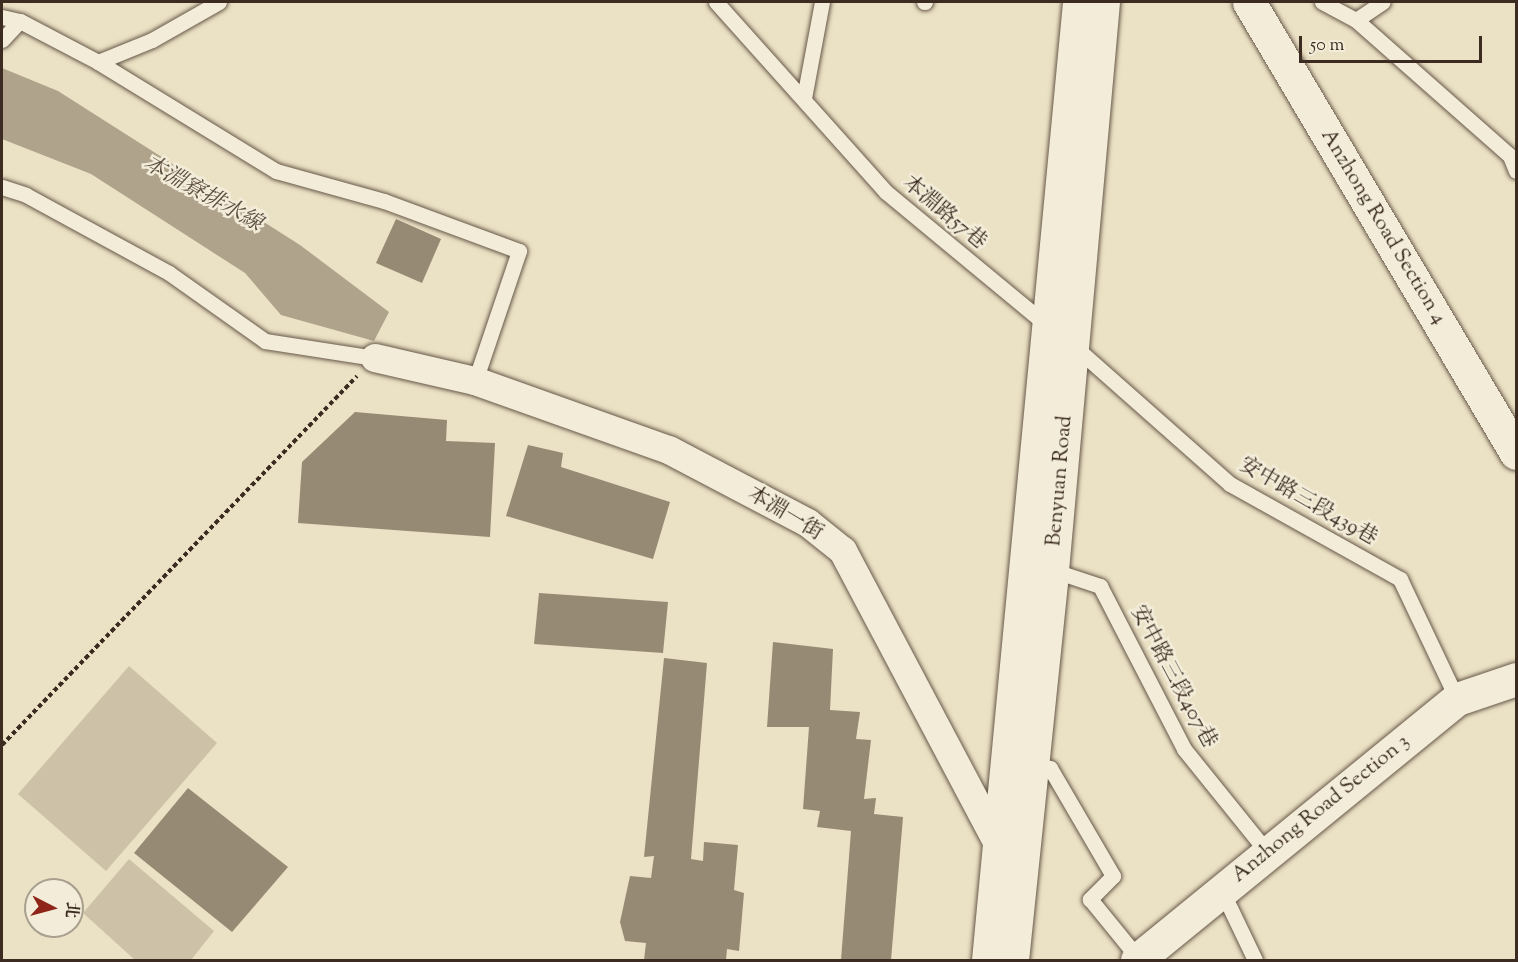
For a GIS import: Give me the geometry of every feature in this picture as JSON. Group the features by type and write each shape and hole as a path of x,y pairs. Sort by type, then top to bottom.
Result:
{"street":[{"name":"Benyuan Road","path":"1012,960 1052,570 1060,335 1079,2"},
{"name":"Benyuan Road","path":"988,960 1060,335 1103,2"},
{"name":"Anzhong Road Section 4","path":"1249,2 1516,453"},
{"name":"本淵一街","path":"375,358 475,381 669,450 808,523 843,552 1000,849 1020,880"},
{"name":"Anzhong Road Section 3","path":"1138,960 1221,889 1456,699 1516,679"}],"lane":[{"path":"98,62 152,40 219,2"},
{"name":"本淵路57巷","path":"716,2 886,192 1060,335"},
{"path":"804,98 822,2"},
{"path":"1322,2 1356,20 1513,155 1516,171"},
{"path":"1356,20 1383,2"},
{"path":"2,17 20,21 98,62 276,171 384,201 519,251 475,381"},
{"path":"3,38 20,21"},
{"path":"2,187 26,195 169,273 265,341 375,358"},
{"name":"安中路三段439巷","path":"1060,335 1230,484 1400,579 1456,699"},
{"name":"安中路三段407巷","path":"1052,570 1100,586 1184,749 1267,852"},
{"path":"1032,763 1050,768 1113,876 1090,899 1138,960"},
{"path":"1221,889 1255,960"}],"path":[{"path":"2,745 375,358"}],"shaded area":[{"path":"129,666 217,743 106,871 18,794"},
{"path":"129,859 214,931 191,960 135,960 84,912"}],"water":[{"name":"本淵寮排水線","path":"2,68 58,91 300,245 389,312 374,341 281,315 245,273 91,174 2,139"}],"building":[{"path":"396,219 441,239 422,283 376,263"},
{"path":"355,412 447,420 446,441 495,443 490,537 298,523 302,462"},
{"path":"528,445 563,453 561,467 670,502 653,559 506,516"},
{"path":"539,593 668,602 663,653 534,644"},
{"path":"773,642 833,649 830,710 860,712 856,739 871,740 864,799 876,798 874,814 903,817 891,960 841,960 851,831 817,827 820,811 803,809 809,727 767,727"},
{"path":"664,658 707,663 691,859 703,861 704,842 738,845 734,890 744,893 739,951 727,949 726,960 644,960 646,943 625,941 620,922 630,876 651,878 654,856 644,857"},
{"path":"188,788 288,867 232,932 134,853"}]}
